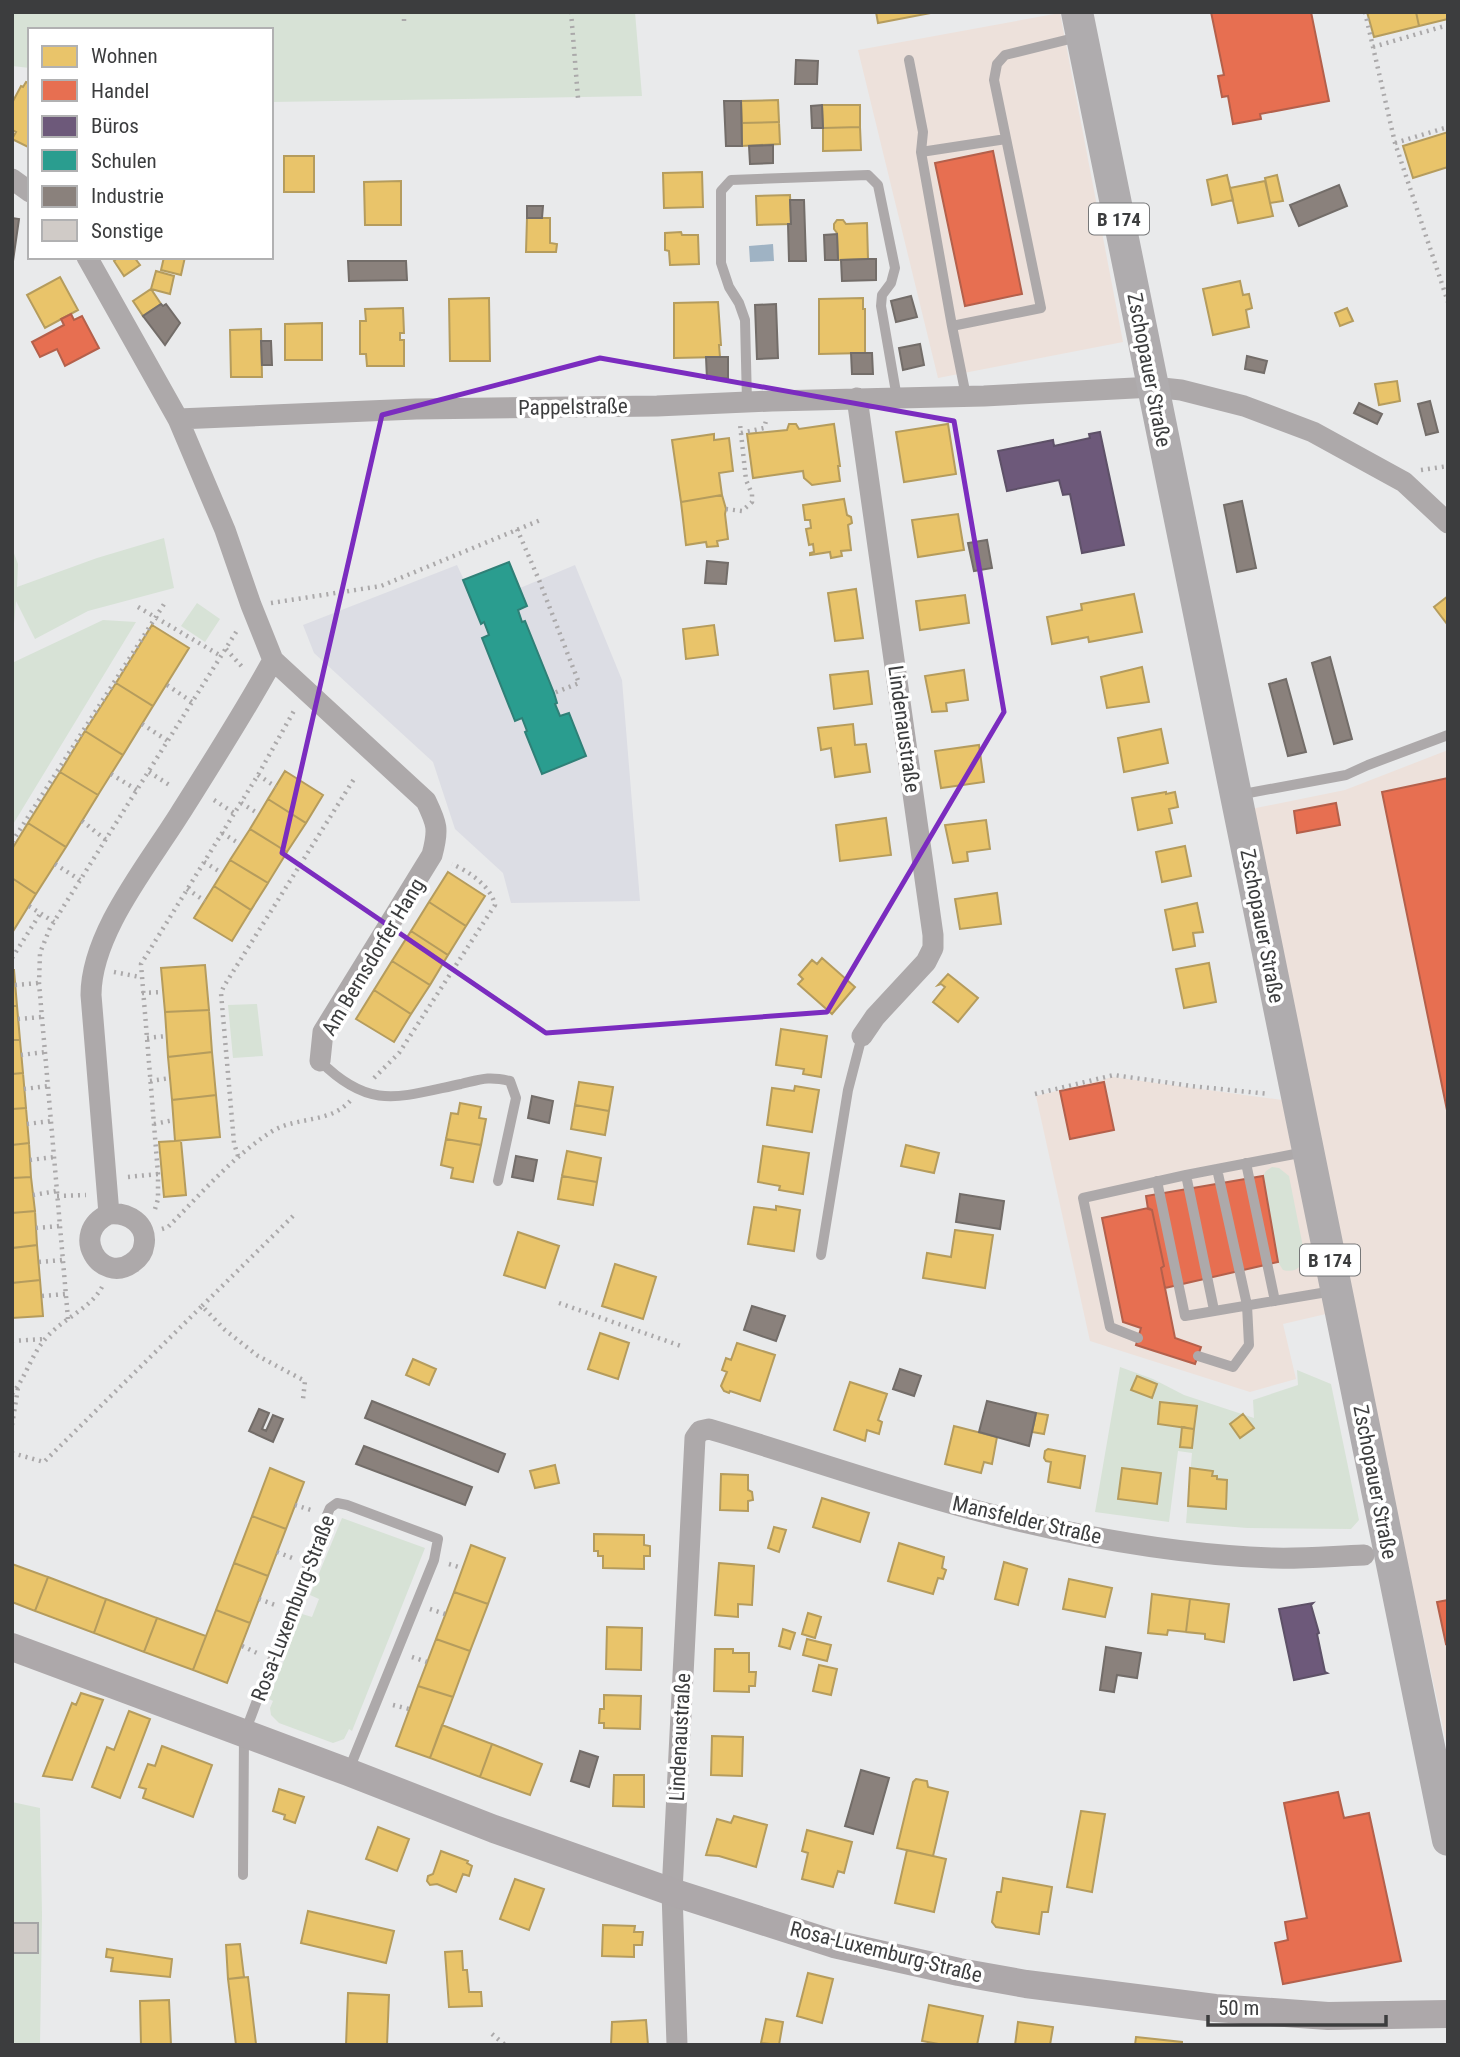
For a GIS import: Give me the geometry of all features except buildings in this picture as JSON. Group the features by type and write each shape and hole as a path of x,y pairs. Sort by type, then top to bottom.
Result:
{"main road":[{"name":"Zschopauer Straße","path":"1079,24 1448,1840"}],"street":[{"path":"12,179 28,191"},
{"path":"88,259 177,419"},
{"name":"Pappelstraße","path":"177,419 416,409 966,396 1153,387 1181,390 1244,406 1313,432 1404,482 1448,523"},
{"name":"Lindenaustraße","path":"857,398 933,935 933,948 926,962 875,1017 862,1036"},
{"name":"Am Bernsdorfer Hang","path":"177,419 225,530 273,660 426,801 436,821 437,836 432,855 323,1032 320,1061"},
{"path":"109,1214 91,995 93,967 117,913 227,740 273,660"},
{"path":"119,1213 128,1216 140,1226 144,1245 135,1262 117,1268 105,1265 94,1255 90,1236 93,1226 101,1218 119,1213"},
{"name":"Mansfelder Straße","path":"701,1431 709,1429 993,1515 1101,1538 1237,1556 1276,1558 1364,1555"},
{"name":"Lindenaustraße","path":"677,2045 672,1892 695,1438 701,1431"},
{"name":"Rosa-Luxemburg-Straße","path":"12,1647 494,1829 672,1892 834,1944 1026,1984 1215,2008 1328,2016 1448,2014"}],"lane":[{"path":"952,326 1041,308 993,80 1004,55 1079,24"},
{"path":"909,60 923,132 921,152 966,396"},
{"path":"921,152 1006,139"},
{"path":"747,402 745,320 721,263 721,191 731,180 867,174 878,185 895,268 891,283 882,295 881,306 897,398"},
{"path":"1236,795 1346,775 1448,735"},
{"path":"821,1255 848,1090 862,1036"},
{"name":"Am Bernsdorfer Hang","path":"320,1061 338,1079 375,1097 399,1098 492,1077 510,1081 516,1098 498,1181"},
{"path":"1138,1338 1110,1327 1083,1198 1217,1168 1308,1152"},
{"path":"1246,1163 1275,1301"},
{"path":"1198,1356 1233,1367 1249,1345 1247,1305 1217,1168"},
{"path":"1186,1175 1214,1310"},
{"path":"1157,1181 1185,1316 1336,1291"},
{"name":"Rosa-Luxemburg-Straße","path":"244,1735 330,1508 337,1503 347,1505 438,1539 434,1560 348,1772"},
{"path":"243,1875 244,1735"}],"path":[{"path":"404,12 404,25"},
{"path":"571,12 578,97"},
{"path":"1364,12 1395,143 1448,302"},
{"path":"1373,47 1448,25"},
{"path":"1395,143 1448,127"},
{"path":"726,509 742,511 752,502 752,494 746,480 741,429"},
{"path":"251,605 381,586 543,519"},
{"path":"517,529 579,683 554,693"},
{"path":"12,842 166,601"},
{"path":"138,607 221,656"},
{"path":"167,685 192,702"},
{"path":"140,1226 153,1215 158,1199 141,964 258,775 306,691"},
{"path":"142,724 168,741"},
{"path":"149,772 167,784"},
{"path":"111,774 137,790"},
{"path":"258,775 276,786"},
{"path":"238,1156 234,1143 221,993 354,779"},
{"path":"241,803 259,814"},
{"path":"222,806 234,813"},
{"path":"82,821 106,839"},
{"path":"222,833 240,844"},
{"path":"204,862 222,873"},
{"path":"55,864 80,880"},
{"path":"187,889 205,901"},
{"path":"29,906 54,922"},
{"path":"12,958 40,914"},
{"path":"112,972 140,977"},
{"path":"15,985 39,983"},
{"path":"142,993 163,992"},
{"path":"18,1019 42,1017"},
{"path":"146,1038 167,1036"},
{"path":"21,1055 45,1052"},
{"path":"1035,1094 1114,1075 1281,1095"},
{"path":"150,1081 170,1078"},
{"path":"24,1089 48,1086"},
{"path":"153,1124 174,1120"},
{"path":"27,1124 51,1121"},
{"path":"30,1160 54,1157"},
{"path":"127,1177 158,1174"},
{"path":"33,1195 83,1195"},
{"path":"12,1453 44,1462 295,1214"},
{"path":"36,1227 60,1226"},
{"path":"39,1262 63,1259"},
{"path":"12,1425 19,1386 33,1356 44,1339 93,1300 101,1290 105,1280 105,1265"},
{"path":"42,1297 66,1294"},
{"path":"559,1303 681,1346"},
{"path":"202,1306 225,1330 258,1356 305,1381 303,1399"},
{"path":"12,1341 44,1339"},
{"path":"12,1394 19,1386"},
{"path":"492,2034 505,2045"}],"highlighted area":[{"path":"600,358 954,421 1004,712 827,1012 546,1033 282,853 382,415"}],"shaded area":[{"path":"12,12 635,12 642,96 273,102 273,28 28,28 28,68 12,66"},
{"path":"1060,13 1123,342 938,378 858,50"},
{"path":"164,538 174,588 88,611 35,639 16,601 12,646 12,548 18,564 17,587 97,558"},
{"path":"509,562 520,588 575,565 622,680 640,901 511,903 503,873 455,829 433,762 314,653 303,625 457,565 464,580"},
{"path":"197,603 220,619 205,642 181,626"},
{"path":"103,620 136,622 12,826 12,663"},
{"path":"1448,750 1448,1751 1246,810 1345,790"},
{"path":"257,1004 263,1056 233,1058 228,1005"},
{"path":"1113,1077 1282,1100 1326,1314 1283,1324 1296,1379 1250,1392 1090,1341 1036,1096"},
{"path":"1272,1167 1279,1168 1289,1176 1305,1257 1299,1267 1291,1271 1283,1270 1278,1262 1263,1176"},
{"path":"1120,1367 1153,1379 1184,1395 1254,1418 1253,1400 1298,1385 1297,1370 1331,1384 1359,1520 1351,1529 1247,1528 1186,1523 1192,1453 1178,1451 1169,1522 1095,1512"},
{"path":"342,1518 425,1548 352,1731 349,1729 344,1739 333,1743 279,1723 271,1715 273,1701 269,1699 302,1614 312,1617 319,1599 310,1595"},
{"path":"12,1802 40,1808 40,2045 12,2045"}],"water":[{"path":"773,244 774,261 750,262 749,246"}]}
